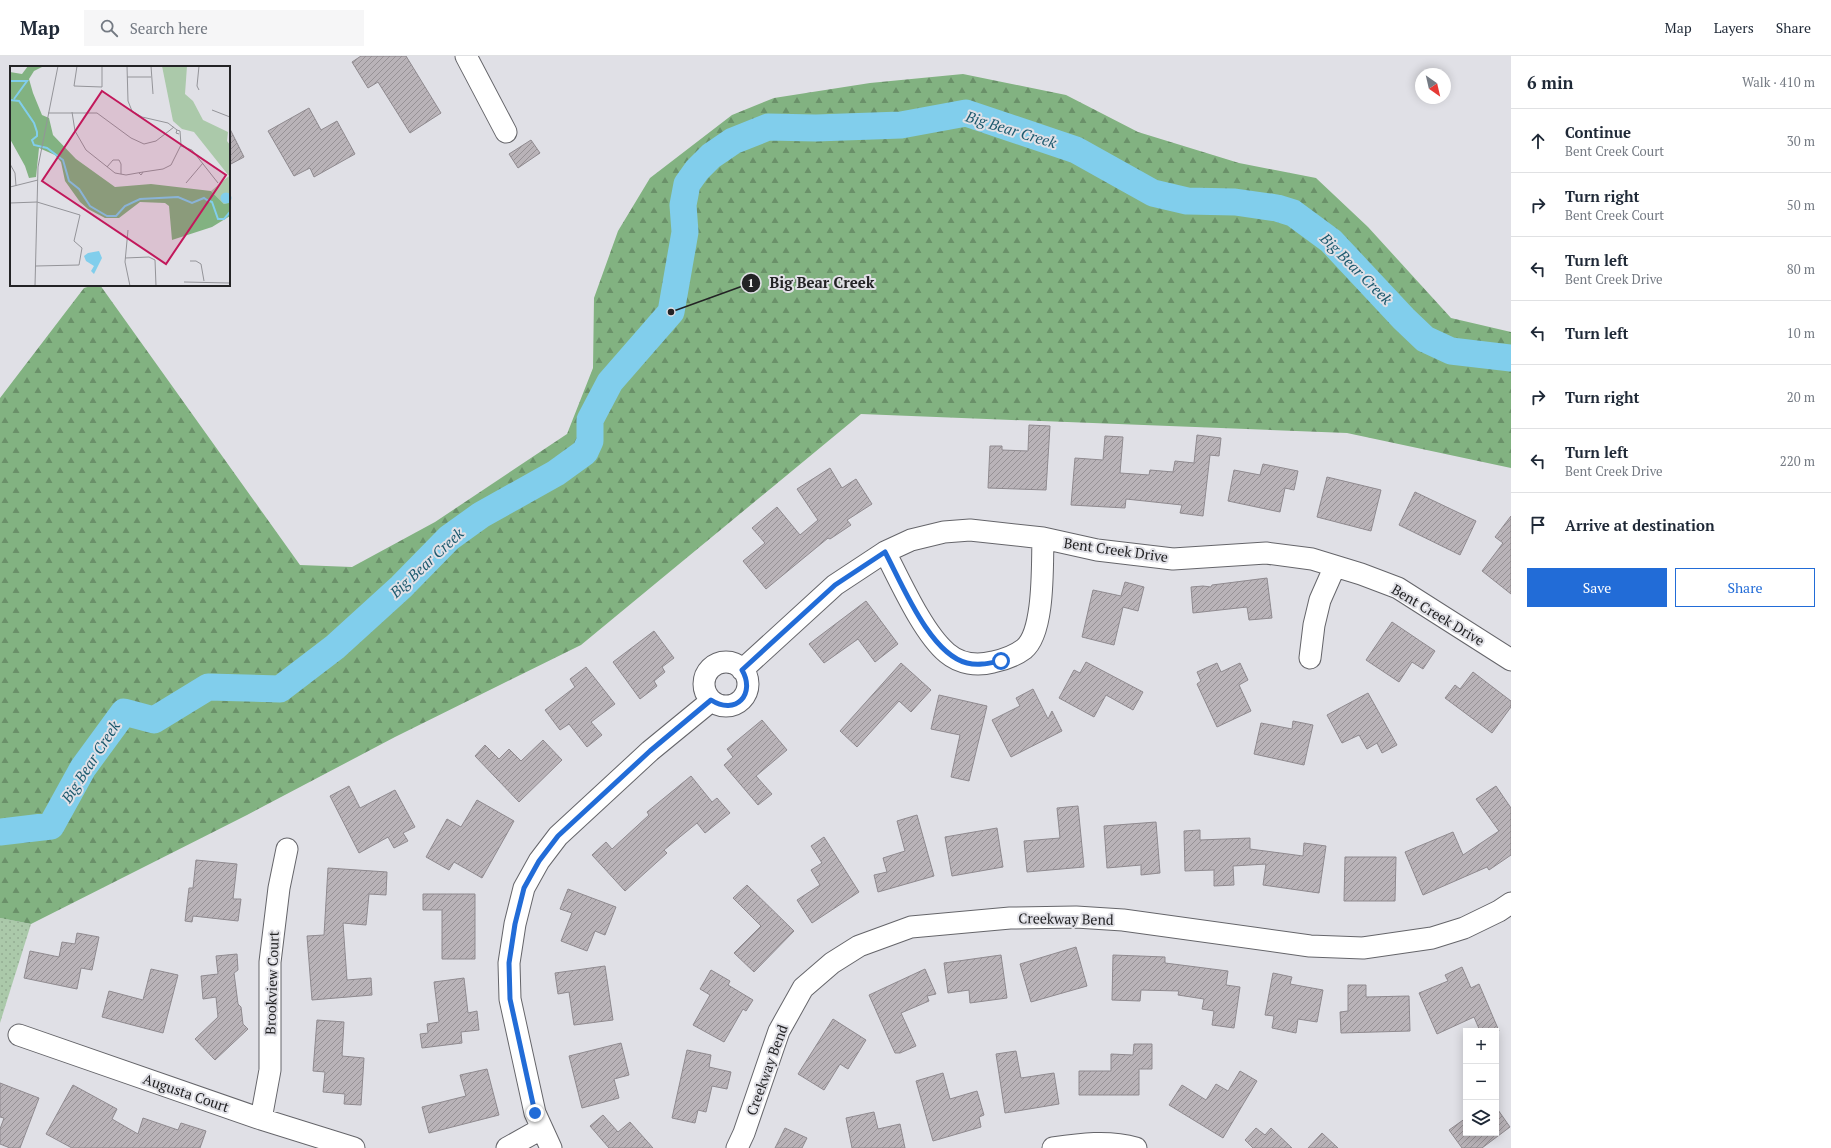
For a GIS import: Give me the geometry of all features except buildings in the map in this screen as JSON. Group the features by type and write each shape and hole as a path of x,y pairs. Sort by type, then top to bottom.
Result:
{"street":[{"path":"466,56 506,132"},
{"name":"Bent Creek Drive","path":"742,670 835,585 885,552 911,540 944,532 970,530 1043,538 1097,550 1173,559 1266,553 1312,559 1361,574 1398,588 1511,660"},
{"path":"885,552 916,612 937,642 947,653 957,659 968,663 983,664 1001,661 1024,649 1035,634 1042,595 1043,538"},
{"path":"1310,658 1314,625 1320,600 1335,566"},
{"path":"729,662 742,670 747,678 748,686 742,699 732,705 725,706 711,700 704,689 704,682 711,668 721,663 729,662"},
{"path":"551,1148 535,1113 510,999 509,963 515,924 524,888 539,861 558,836 650,751 711,700"},
{"name":"Brookview Court","path":"261,1118 270,1070 270,962 279,888 287,849"},
{"name":"Creekway Bend","path":"737,1148 744,1133 779,1031 803,988 832,963 859,946 911,927 1010,918 1076,917 1123,920 1310,946 1363,948 1432,938 1464,928 1499,912 1511,903"},
{"name":"Augusta Court","path":"19,1035 261,1118 354,1148"},
{"path":"507,1148 541,1129"},
{"path":"1053,1148 1088,1143 1124,1145 1136,1148"}],"green space":[{"path":"963,74 1066,95 1138,132 1239,163 1316,178 1368,227 1451,318 1511,332 1511,468 1347,433 861,414 581,645 395,737 247,815 31,924 0,918 0,398 84,288 101,286 300,565 352,567 435,522 567,434 593,368 594,298 618,231 650,178 732,115 774,98 870,83"},
{"path":"0,918 31,924 0,1023"}],"waterway":[{"name":"Big Bear Creek","path":"0,832 51,826 83,768 124,712 154,720 208,687 280,689 335,647 401,587 449,538 481,515 556,473 585,452 590,441 590,420 610,382 671,312 685,232 683,205 687,184 697,170 711,156 733,141 768,127 816,128 901,125 966,113 1076,150 1153,193 1187,201 1235,202 1277,208 1293,213 1331,241 1404,319 1425,339 1451,351 1511,358"}],"place":[{"name":"Big Bear Creek","path":"671,312"}],"route":[{"path":"535,1113 510,999 509,963 515,924 524,888 539,861 558,836 650,751 711,700 717,704 725,706 732,705 742,699 748,686 747,678 742,670 835,585 885,552 916,612 937,642 947,653 968,663 983,664 1001,661"}]}
